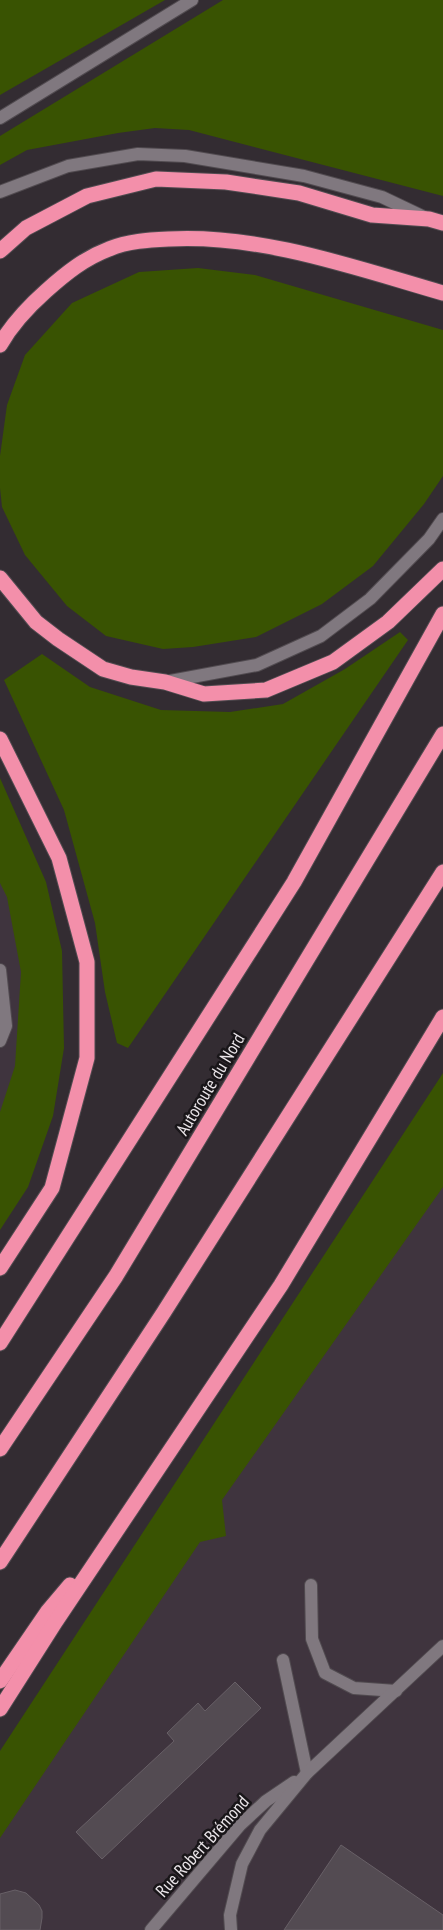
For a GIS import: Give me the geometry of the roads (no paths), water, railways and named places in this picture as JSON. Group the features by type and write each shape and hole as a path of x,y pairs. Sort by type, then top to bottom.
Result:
{"highway":[{"path":"0,251 26,228 87,196 156,179 226,182 299,193 372,214 436,221"},
{"path":"0,345 10,327 28,308 83,260 110,248 144,240 220,239 310,255 443,294"},
{"path":"0,578 36,622 103,669 131,677 165,682 204,694 266,690 333,662 388,622 443,569"},
{"path":"0,1343 294,882 443,614"},
{"name":"Autoroute du Nord","path":"0,1449 116,1276 443,734"},
{"path":"0,739 59,858 87,962 87,1058 52,1188 0,1268"},
{"path":"0,1562 164,1312 443,872"},
{"path":"0,1708 281,1285 443,1016"},
{"path":"0,1681 48,1611 116,1533"}],"street":[{"path":"0,118 192,0"},
{"path":"0,192 68,166 138,154 185,156 304,176 382,197 436,221"},
{"path":"165,682 257,665 321,636 370,599 429,539 443,519"},
{"path":"0,970 6,1026 0,1041"},
{"path":"311,1585 312,1639 326,1673 354,1688 396,1691"},
{"path":"230,1930 230,1915 242,1864 260,1830 307,1773 443,1646"},
{"path":"283,1660 307,1773"},
{"name":"Rue Robert Brémond","path":"151,1930 240,1825 266,1801 307,1773"}]}
